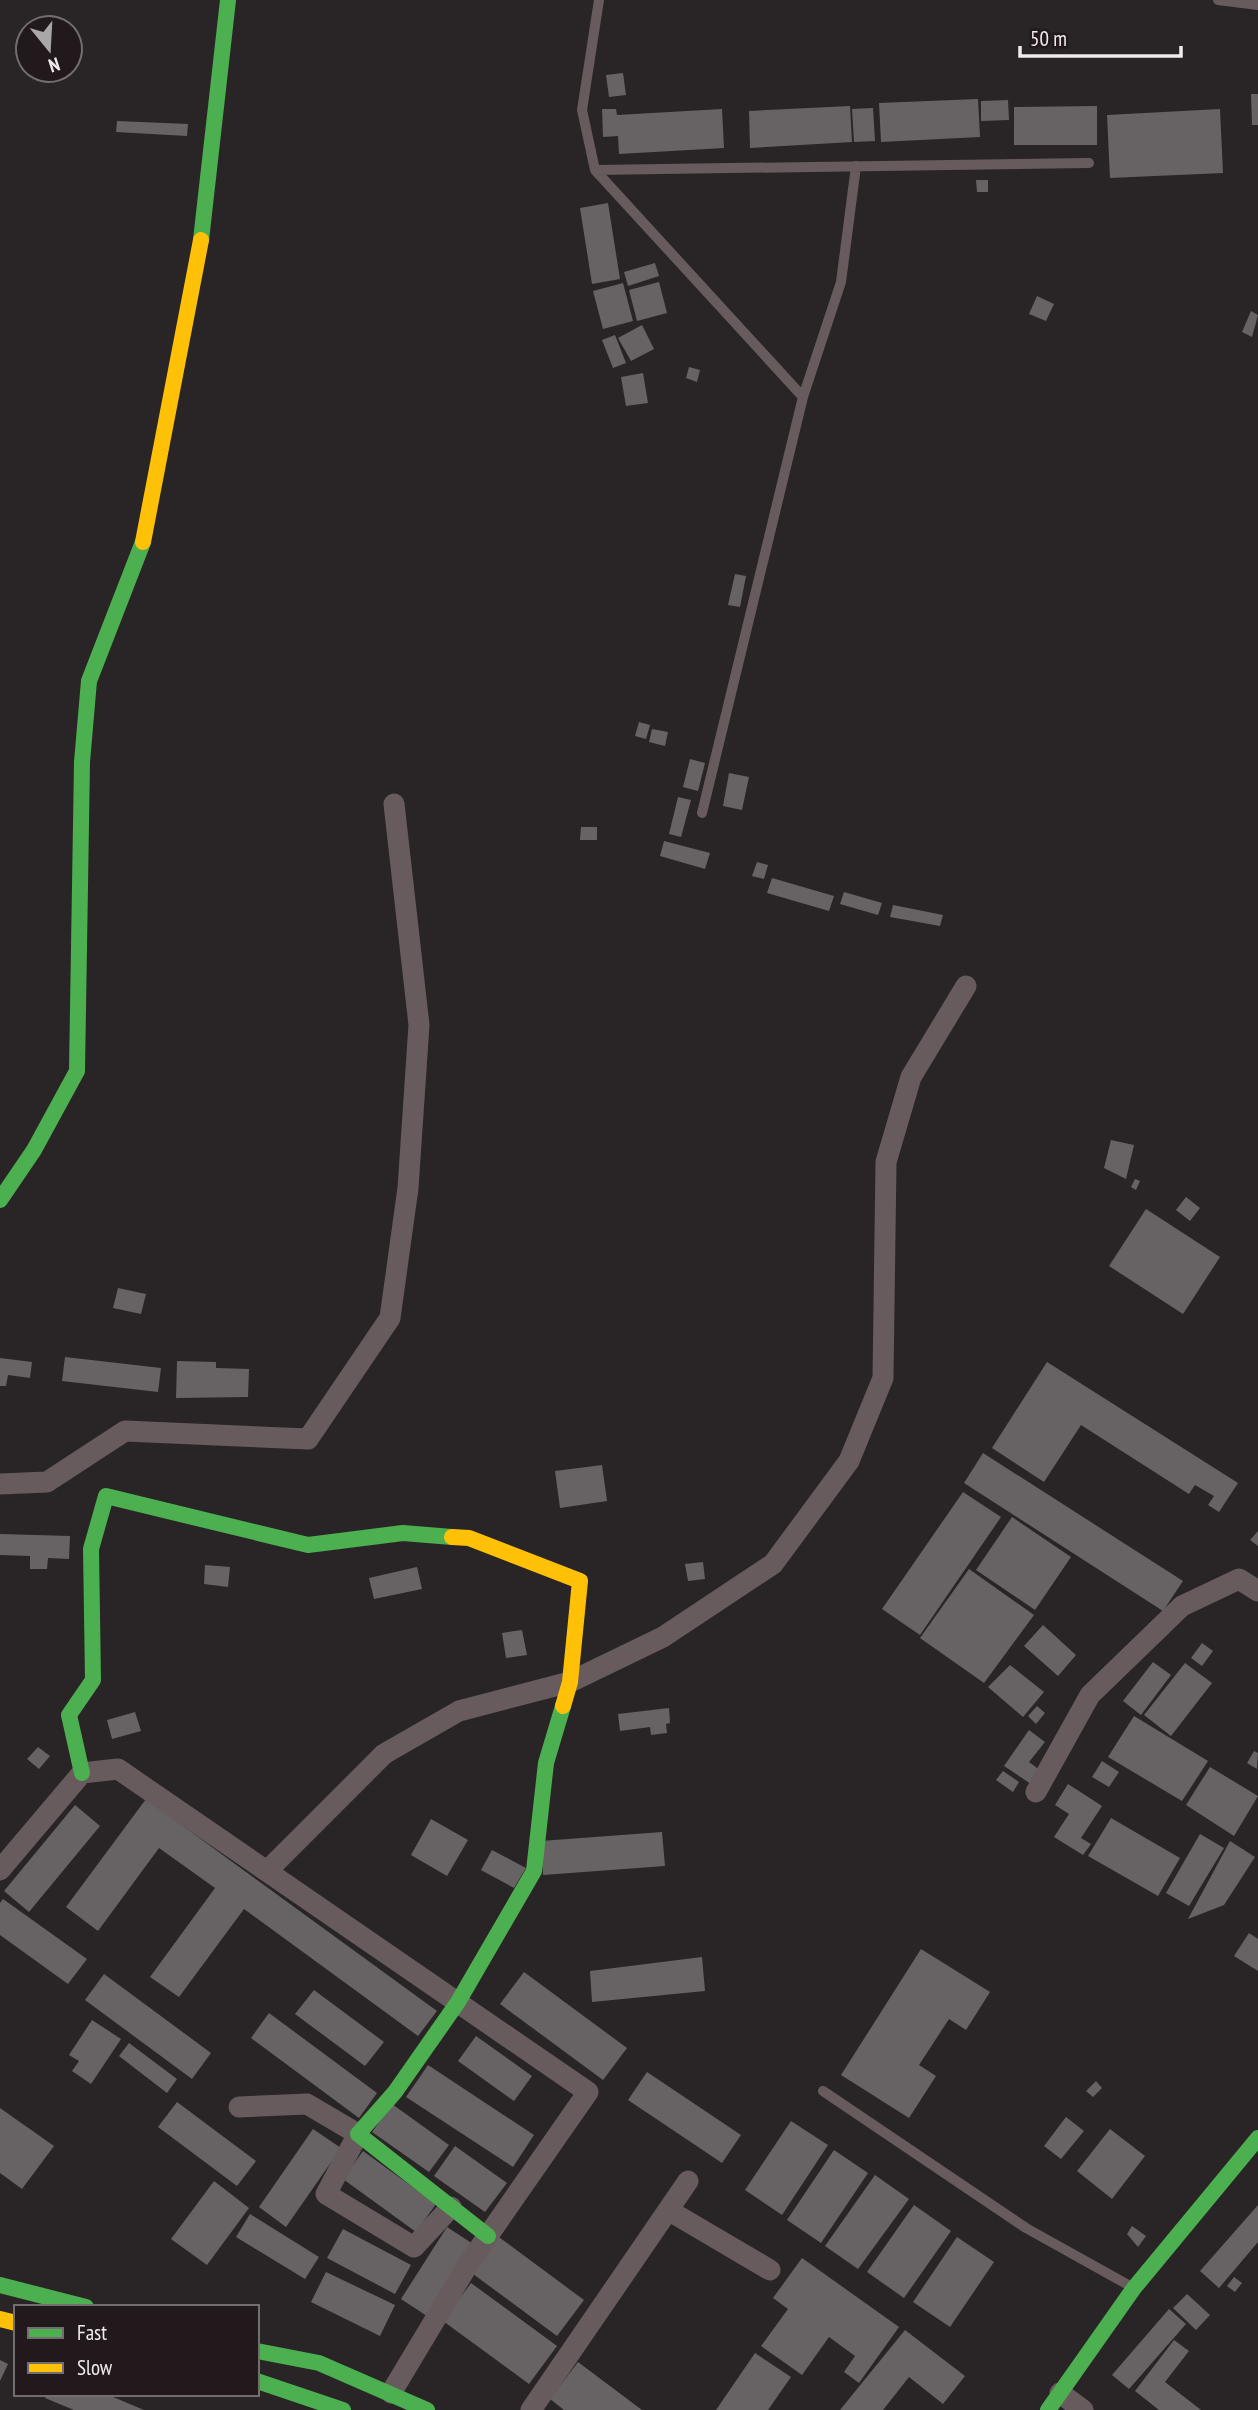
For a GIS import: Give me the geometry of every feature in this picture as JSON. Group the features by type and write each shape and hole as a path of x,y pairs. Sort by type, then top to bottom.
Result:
{"street":[{"path":"0,1200 34,1150 77,1072 82,762 89,681 145,538 204,224 228,0"},
{"path":"0,1484 47,1482 125,1432 308,1439 390,1318 408,1188 419,1025 394,804"},
{"path":"267,1871 384,1754 459,1711 570,1682 663,1637 773,1564 849,1461 883,1378 886,1162 911,1077 966,986"},
{"path":"82,1773 68,1715 93,1681 91,1549 106,1496 308,1545 403,1533 469,1538 580,1581 570,1682 545,1763 534,1871 458,2002 395,2092 358,2134 326,2194 414,2247 451,2207"},
{"path":"1035,1792 1090,1695 1182,1606 1239,1579 1258,1591"},
{"path":"0,1870 82,1773 118,1769 589,2092 488,2236 391,2393"},
{"path":"239,2107 307,2104 358,2134 488,2236"},
{"path":"1083,2410 1054,2402 1134,2288 1258,2138"},
{"path":"531,2410 688,2181"},
{"path":"668,2210 770,2270"},
{"path":"0,2285 78,2305"},
{"path":"259,2351 319,2363 427,2410"},
{"path":"259,2382 335,2409"}],"lane":[{"path":"599,0 582,110 595,170 803,397"},
{"path":"1218,0 1258,5"},
{"path":"595,170 1089,163"},
{"path":"702,813 803,397 841,282 856,166"},
{"path":"823,2091 1026,2228 1134,2288"}],"building":[{"path":"623,73 626,95 609,97 606,75"},
{"path":"1251,94 1258,94 1258,125 1252,125"},
{"path":"978,99 980,137 881,142 879,103"},
{"path":"1008,100 1009,120 981,121 981,101"},
{"path":"850,106 852,142 750,148 749,111"},
{"path":"1097,106 1097,145 1014,145 1014,107"},
{"path":"873,108 875,141 854,142 852,109"},
{"path":"602,109 616,109 617,115 722,109 724,148 619,154 618,136 603,137"},
{"path":"1220,109 1223,173 1110,178 1107,115"},
{"path":"117,121 188,124 187,136 116,132"},
{"path":"976,180 988,180 988,192 977,192"},
{"path":"608,203 620,279 592,284 580,208"},
{"path":"655,263 659,276 628,286 624,272"},
{"path":"659,282 667,313 637,321 629,290"},
{"path":"623,283 633,321 603,329 593,291"},
{"path":"1037,296 1054,304 1046,321 1029,314"},
{"path":"1251,311 1258,315 1252,337 1242,332"},
{"path":"642,325 654,349 631,361 618,338"},
{"path":"615,335 626,363 613,368 602,340"},
{"path":"689,367 700,370 697,382 686,378"},
{"path":"643,373 648,403 626,406 621,377"},
{"path":"735,574 746,576 740,607 728,605"},
{"path":"639,722 650,725 646,739 635,736"},
{"path":"652,729 668,732 665,746 649,742"},
{"path":"690,759 705,763 698,791 683,787"},
{"path":"729,773 749,777 742,810 723,806"},
{"path":"678,797 691,800 681,837 669,834"},
{"path":"581,827 597,827 597,840 580,840"},
{"path":"664,841 710,853 705,869 660,856"},
{"path":"757,862 768,865 764,879 752,876"},
{"path":"772,878 834,896 829,911 767,893"},
{"path":"844,892 882,903 878,915 840,904"},
{"path":"893,905 943,915 940,926 890,917"},
{"path":"1111,1140 1134,1145 1126,1179 1104,1168"},
{"path":"1135,1179 1140,1181 1136,1190 1131,1187"},
{"path":"1186,1197 1200,1208 1190,1221 1176,1210"},
{"path":"1146,1209 1220,1257 1183,1314 1109,1266"},
{"path":"118,1288 146,1294 141,1314 113,1308"},
{"path":"65,1357 161,1368 158,1392 62,1381"},
{"path":"0,1358 32,1362 30,1378 8,1375 6,1386 0,1386"},
{"path":"177,1361 216,1362 216,1368 249,1369 248,1397 176,1398"},
{"path":"1047,1362 1238,1483 1219,1512 1208,1505 1214,1496 1195,1485 1189,1494 1081,1425 1044,1482 992,1448"},
{"path":"983,1453 1183,1581 1163,1611 964,1483"},
{"path":"602,1465 607,1501 560,1508 555,1471"},
{"path":"963,1492 1001,1517 920,1635 882,1609"},
{"path":"1012,1517 1071,1557 1035,1610 976,1570"},
{"path":"1258,1531 1258,1546 1250,1540"},
{"path":"0,1534 70,1536 69,1559 48,1558 47,1569 30,1569 30,1556 0,1555"},
{"path":"703,1562 705,1579 688,1581 685,1564"},
{"path":"205,1565 230,1567 228,1587 204,1584"},
{"path":"417,1567 422,1589 374,1599 369,1578"},
{"path":"969,1569 1034,1615 984,1683 920,1638"},
{"path":"1043,1625 1076,1655 1058,1676 1024,1646"},
{"path":"522,1630 527,1655 506,1658 502,1633"},
{"path":"1202,1643 1213,1651 1202,1666 1191,1658"},
{"path":"1153,1662 1171,1675 1141,1715 1123,1701"},
{"path":"1185,1663 1212,1683 1171,1736 1144,1715"},
{"path":"1010,1665 1044,1692 1023,1717 988,1687"},
{"path":"1037,1706 1045,1713 1036,1724 1028,1716"},
{"path":"669,1708 670,1723 666,1724 667,1733 651,1735 650,1727 620,1731 618,1714"},
{"path":"135,1712 141,1731 112,1739 107,1720"},
{"path":"1134,1716 1208,1761 1182,1801 1108,1757"},
{"path":"1029,1730 1045,1742 1029,1762 1041,1771 1031,1784 1004,1766"},
{"path":"38,1747 50,1756 39,1769 27,1759"},
{"path":"1254,1751 1258,1753 1257,1769 1247,1763"},
{"path":"1102,1761 1119,1772 1109,1787 1092,1777"},
{"path":"1210,1767 1258,1796 1234,1836 1186,1805"},
{"path":"1003,1771 1019,1782 1013,1792 996,1780"},
{"path":"1068,1784 1102,1806 1081,1838 1091,1844 1083,1855 1054,1837 1069,1814 1055,1805"},
{"path":"146,1799 437,2011 418,2036 244,1909 179,1997 150,1977 215,1888 159,1848 98,1931 66,1907"},
{"path":"75,1805 100,1826 29,1912 4,1891"},
{"path":"1111,1818 1180,1858 1158,1896 1088,1856"},
{"path":"431,1819 468,1840 447,1876 411,1855"},
{"path":"662,1832 665,1866 543,1875 541,1841"},
{"path":"1200,1834 1224,1848 1189,1906 1166,1893"},
{"path":"1230,1841 1255,1857 1224,1905 1188,1919"},
{"path":"492,1850 526,1868 514,1888 481,1870"},
{"path":"3,1899 87,1959 68,1984 0,1935 0,1903"},
{"path":"1249,1933 1258,1939 1258,1971 1234,1956"},
{"path":"921,1949 990,1992 966,2030 949,2019 919,2065 936,2076 909,2118 841,2075"},
{"path":"702,1957 705,1991 592,2002 590,1971"},
{"path":"524,1972 627,2048 603,2080 500,2004"},
{"path":"104,1974 211,2053 192,2079 85,2000"},
{"path":"314,1990 384,2042 365,2066 295,2014"},
{"path":"269,2013 377,2093 359,2118 251,2038"},
{"path":"92,2020 121,2039 91,2084 72,2071 79,2061 69,2055"},
{"path":"476,2036 532,2076 514,2101 458,2061"},
{"path":"129,2043 177,2079 167,2093 119,2056"},
{"path":"428,2065 534,2135 513,2167 406,2097"},
{"path":"647,2072 741,2135 722,2163 628,2100"},
{"path":"1096,2081 1102,2088 1093,2097 1086,2091"},
{"path":"177,2102 256,2161 237,2186 158,2127"},
{"path":"392,2104 449,2145 429,2172 372,2132"},
{"path":"0,2108 54,2146 22,2189 0,2173"},
{"path":"1066,2117 1084,2131 1061,2159 1044,2146"},
{"path":"791,2121 828,2145 782,2215 745,2190"},
{"path":"313,2129 341,2148 286,2227 259,2207"},
{"path":"1110,2129 1145,2156 1112,2199 1077,2171"},
{"path":"455,2146 507,2183 485,2212 434,2176"},
{"path":"834,2150 868,2173 821,2243 787,2220"},
{"path":"363,2151 436,2204 416,2232 343,2179"},
{"path":"875,2175 909,2199 858,2269 825,2246"},
{"path":"214,2181 249,2208 207,2265 171,2239"},
{"path":"914,2205 951,2231 904,2298 867,2272"},
{"path":"1258,2205 1258,2242 1219,2288 1200,2271"},
{"path":"250,2214 319,2257 305,2279 236,2237"},
{"path":"1132,2226 1146,2236 1138,2247 1127,2234"},
{"path":"447,2227 473,2244 427,2316 401,2299"},
{"path":"343,2229 411,2265 395,2294 327,2258"},
{"path":"496,2235 584,2300 557,2336 469,2271"},
{"path":"957,2237 994,2262 950,2327 913,2302"},
{"path":"802,2258 899,2327 859,2383 844,2372 855,2356 829,2337 802,2375 761,2346 788,2309 773,2298"},
{"path":"326,2272 395,2305 380,2336 311,2302"},
{"path":"1234,2277 1242,2283 1235,2292 1227,2286"},
{"path":"471,2283 557,2346 529,2384 443,2321"},
{"path":"1187,2294 1210,2315 1196,2330 1173,2308"},
{"path":"1169,2309 1186,2324 1129,2389 1112,2375"},
{"path":"905,2330 965,2376 943,2404 909,2377 883,2410 840,2410"},
{"path":"1174,2340 1189,2351 1165,2382 1201,2410 1159,2410 1135,2391"},
{"path":"755,2353 791,2377 768,2410 716,2410"},
{"path":"0,2360 8,2364 0,2381"},
{"path":"578,2362 642,2410 564,2410 550,2399"},
{"path":"111,2396 144,2410 74,2410 45,2398"}],"traffic: fast":[{"path":"201,240 228,0"},
{"path":"0,1200 34,1150 77,1071 82,762 89,681 143,542"},
{"path":"82,1773 69,1715 93,1680 91,1549 106,1496 308,1545 403,1533 452,1537"},
{"path":"488,2236 358,2134 395,2092 458,2002 534,1871 546,1763 563,1706"},
{"path":"1048,2410 1134,2288 1258,2138"},
{"path":"0,2285 78,2305"},
{"path":"259,2351 319,2363 427,2410"},
{"path":"259,2382 343,2410"}],"traffic: slow":[{"path":"143,542 201,240"},
{"path":"452,1537 469,1538 580,1581 570,1682 563,1706"},
{"path":"0,2319 14,2322"}]}
